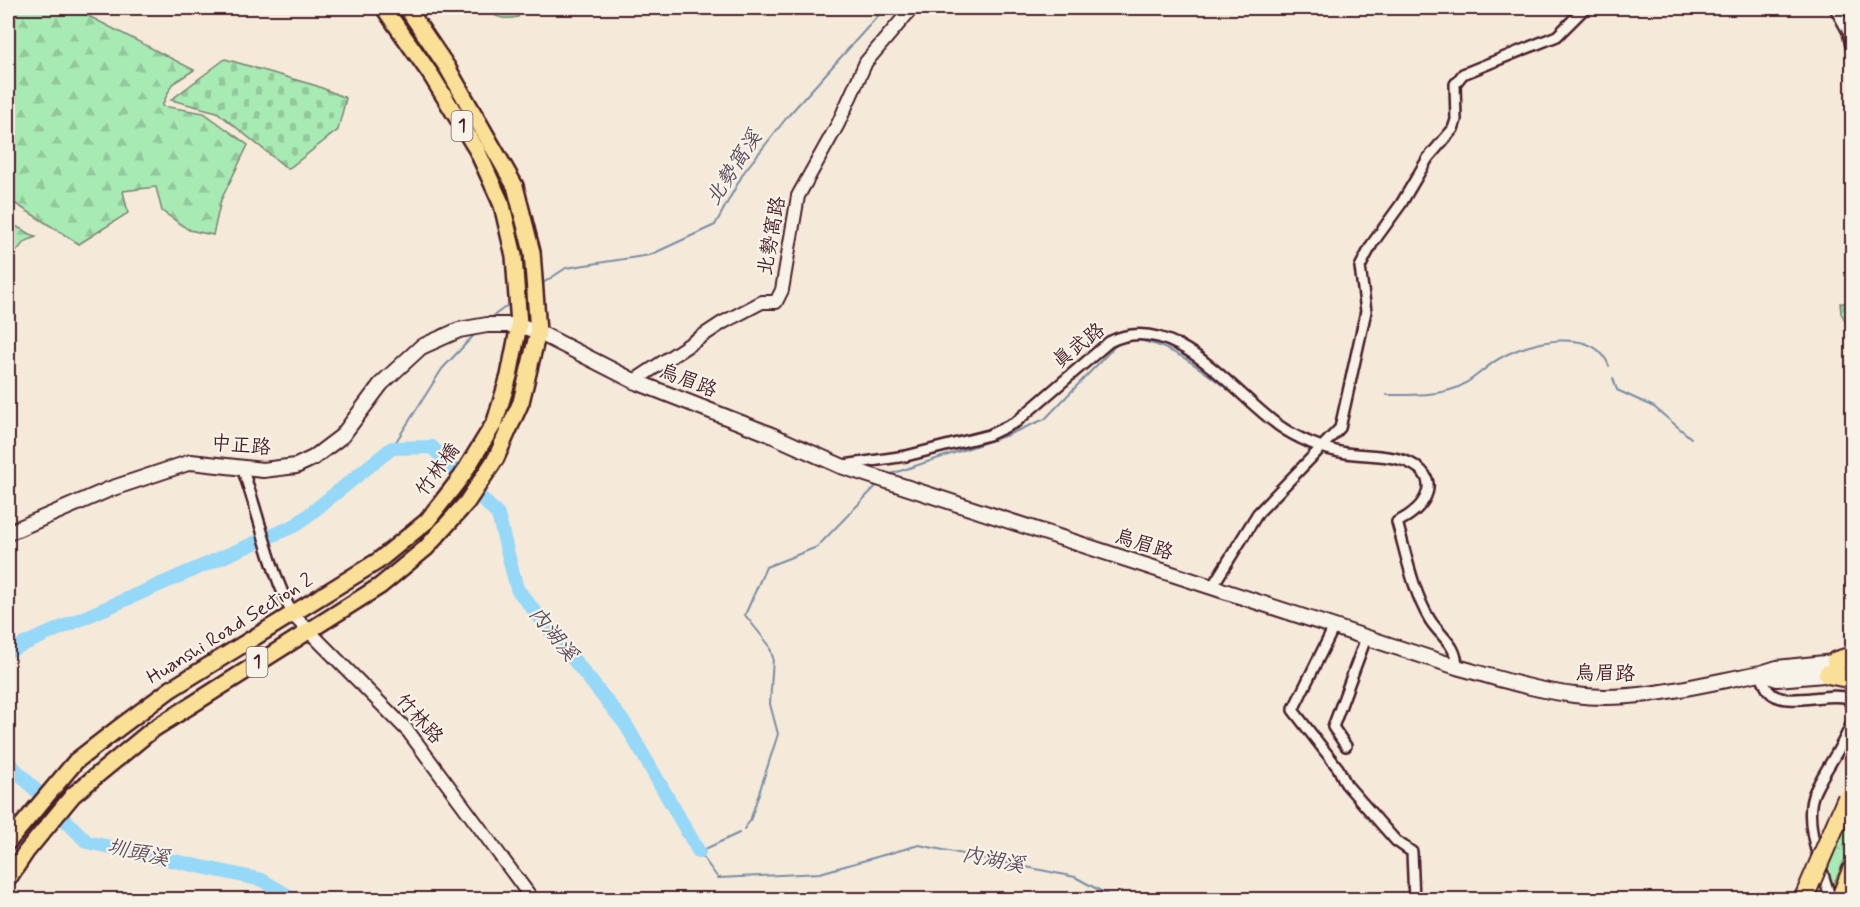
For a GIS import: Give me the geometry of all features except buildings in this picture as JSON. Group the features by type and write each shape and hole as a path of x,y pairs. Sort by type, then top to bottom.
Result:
{"highway":[{"path":"1842,663 1852,676"},
{"path":"1803,900 1850,792"},
{"path":"1839,900 1852,870"}],"main road":[{"name":"1","path":"384,8 431,75 477,150 502,205 514,256 519,325"},
{"name":"1","path":"407,8 447,68 515,186 532,252 538,332"},
{"name":"中正路","path":"8,533 110,489 190,462 242,468 282,468 313,458 342,436 395,370 421,347 459,330 487,325 519,325 538,332"},
{"name":"竹林橋","path":"427,521 462,476 495,422 509,376 519,325"},
{"name":"烏眉路","path":"538,332 634,381 767,433 841,466 1457,668 1525,686 1576,695 1644,695 1777,668 1842,663"},
{"name":"竹林橋","path":"308,632 380,586 442,532 467,502 496,458 521,402 538,332"},
{"name":"Huanshi Road Section 2","path":"8,842 76,761 171,689 378,561 427,521"},
{"name":"1","path":"8,879 49,822 73,795 152,730 228,680 308,632"}],"street":[{"name":"北勢窩路","path":"634,381 722,323 762,302 776,302 782,290 798,196 838,124 866,62 912,8"},
{"path":"1212,587 1258,513 1324,448 1340,428 1366,310 1360,267 1372,244 1401,204 1428,158 1453,129 1456,120 1455,84 1463,74 1557,36 1585,8"},
{"path":"1834,8 1848,32 1852,51"},
{"name":"真武路","path":"841,466 906,456 989,435 1016,422 1109,342 1123,335 1142,333 1193,353 1279,426 1324,448 1405,461 1419,469 1430,489 1418,509 1397,522 1423,607 1430,620 1457,654 1457,668"},
{"name":"竹林路","path":"242,468 255,504 273,571 293,615 408,731 533,900"},
{"path":"1334,627 1293,710 1338,768 1346,784 1396,840 1412,852 1413,900"},
{"path":"1346,746 1333,727 1366,638"},
{"path":"1761,673 1769,692 1777,697 1792,700 1837,694 1848,698 1852,708"},
{"path":"1831,900 1819,864 1811,805 1814,792 1834,761 1852,722"}],"green space":[{"path":"8,8 73,8 194,70 172,84 162,106 204,113 248,145 221,200 213,235 189,230 162,211 156,187 123,191 128,213 79,244 8,199"},
{"path":"485,8 521,8 518,17 508,18 496,16"},
{"path":"225,59 317,86 346,98 338,130 288,169 217,112 171,100"},
{"path":"8,222 36,237 24,242 8,262"},
{"path":"1840,303 1852,303 1852,333 1841,313"},
{"path":"1852,805 1852,843 1827,899 1811,900"}],"waterway":[{"name":"北勢窩溪","path":"540,285 566,268 650,255 715,225 744,172 788,116 885,8"},
{"name":"北勢窩溪","path":"488,320 512,302"},
{"name":"北勢窩溪","path":"392,448 442,369 476,333"},
{"path":"1131,339 1163,347 1177,354 1244,402"},
{"path":"1387,395 1431,394 1448,391 1468,382 1502,357 1544,342 1576,341 1590,345 1601,353 1609,366"},
{"path":"885,476 1005,436 1045,419 1116,345"},
{"path":"1613,378 1617,390 1654,407 1691,438"},
{"path":"1297,441 1309,450"},
{"name":"內湖溪","path":"8,651 296,525 392,448 432,447 498,515 517,589 626,725 699,852"},
{"path":"744,829 750,821 778,734 770,704 773,658 769,645 745,615 766,567 817,547 879,483"},
{"name":"圳頭溪","path":"8,762 87,842 262,880 295,900"},
{"name":"內湖溪","path":"739,833 699,852 718,878 820,873 919,845 1075,877 1117,900"}]}
